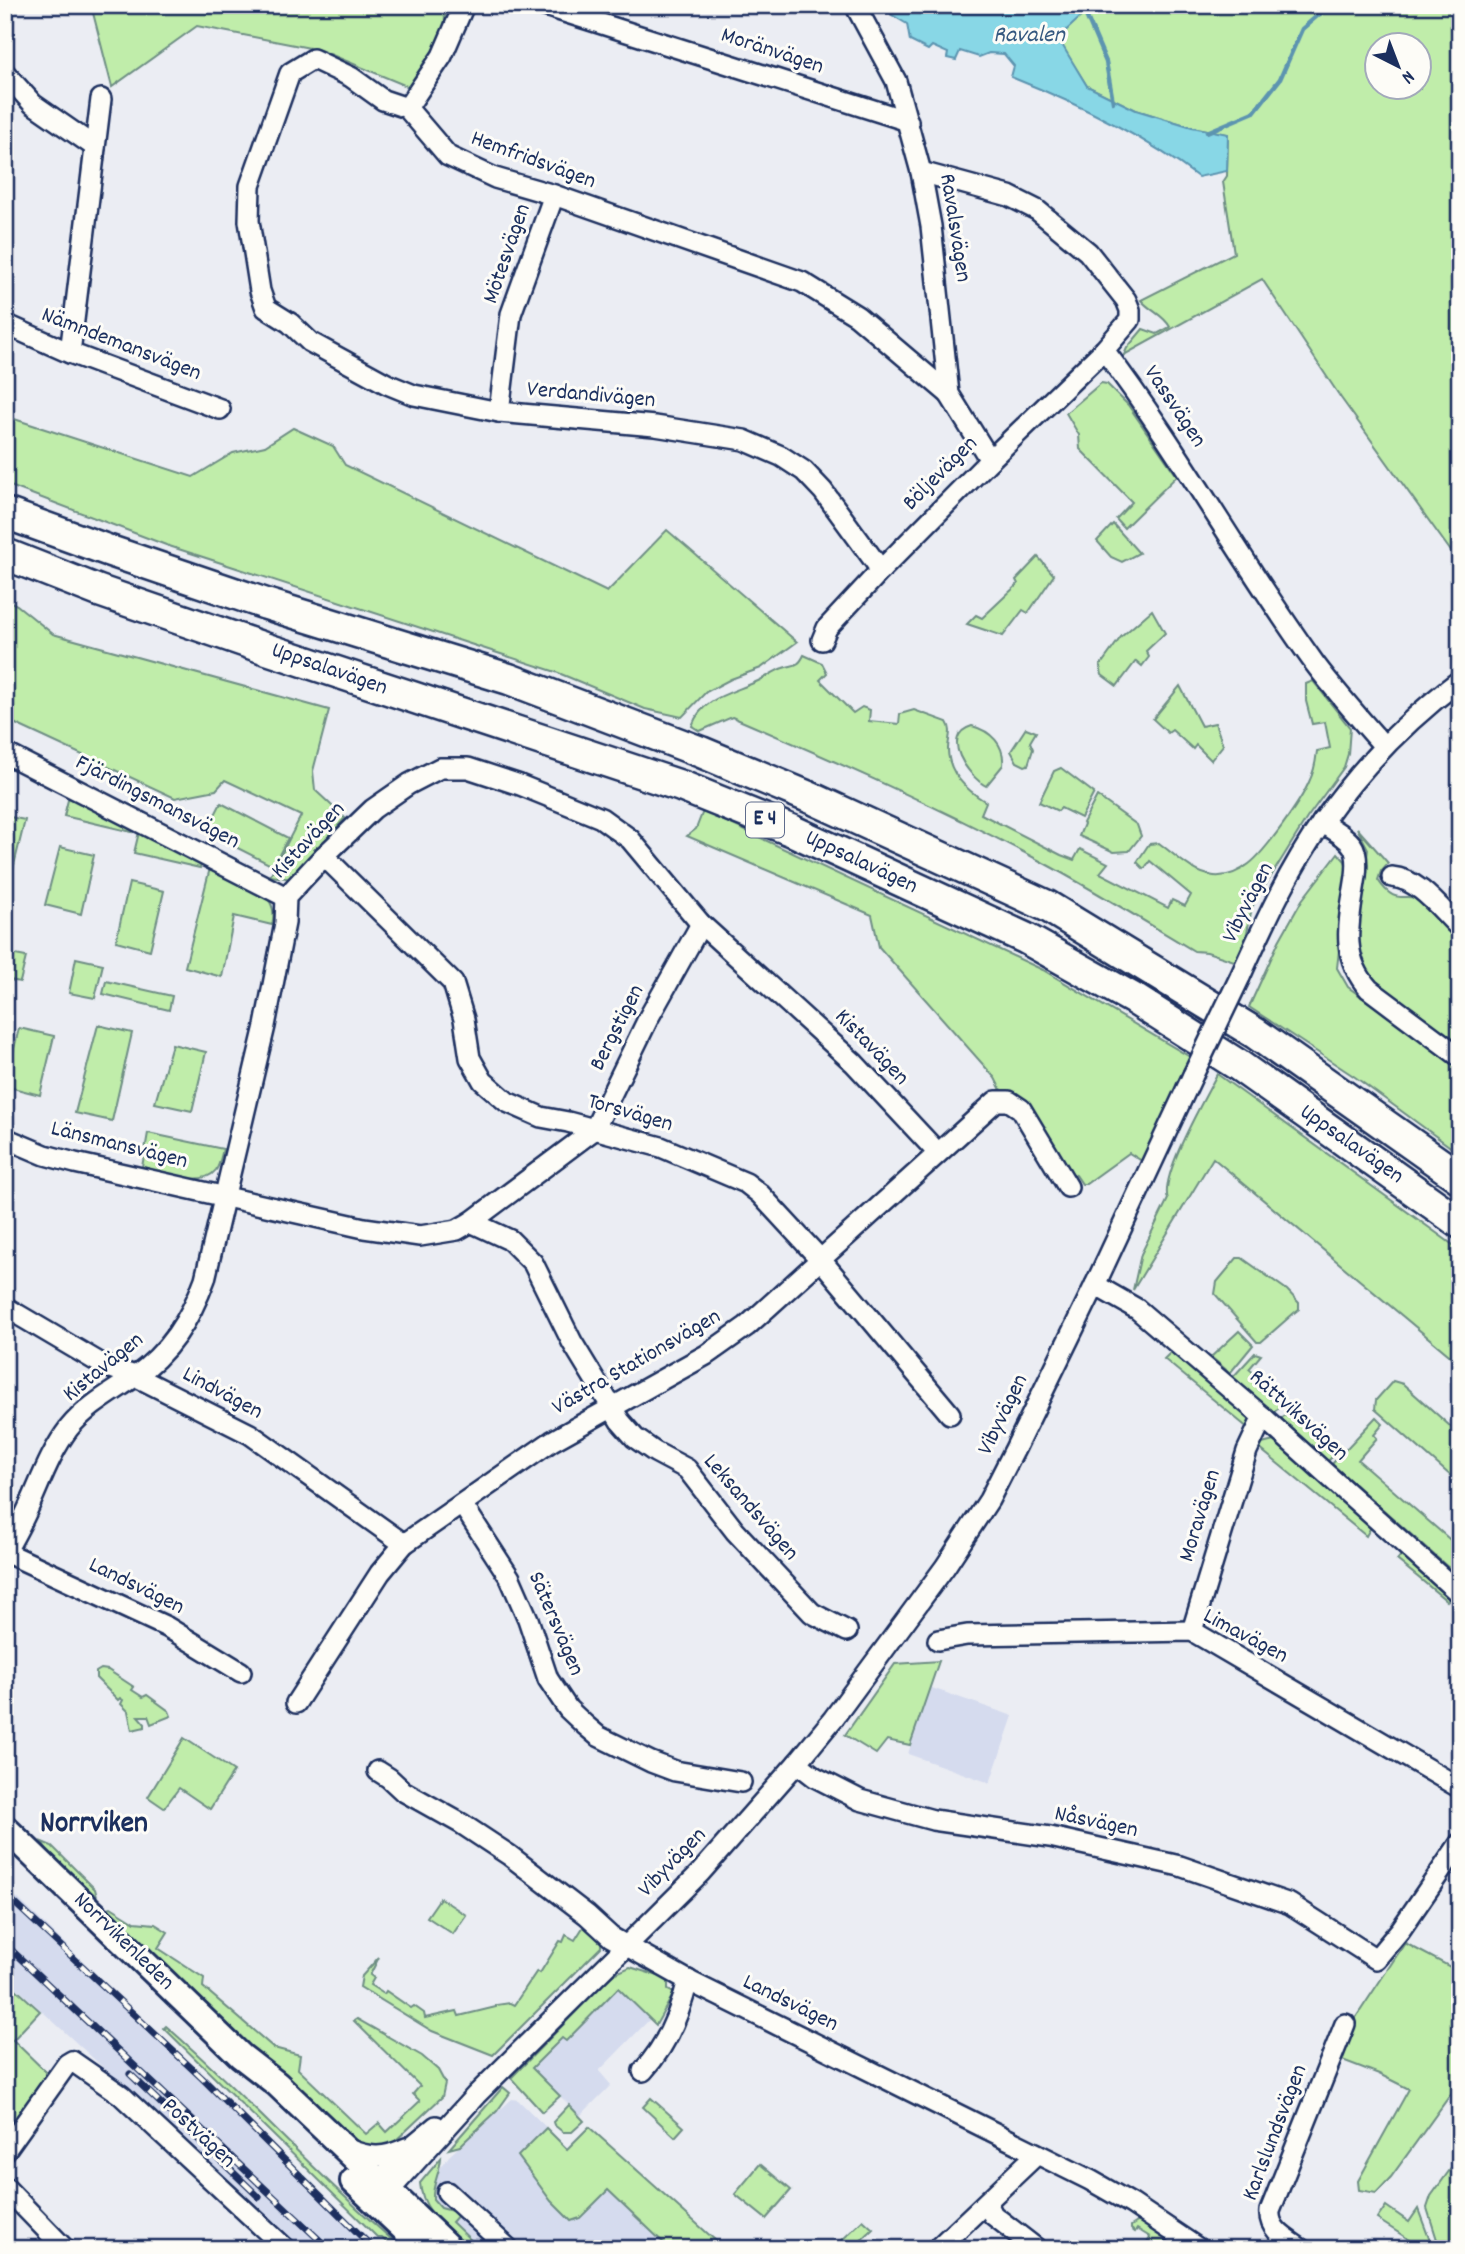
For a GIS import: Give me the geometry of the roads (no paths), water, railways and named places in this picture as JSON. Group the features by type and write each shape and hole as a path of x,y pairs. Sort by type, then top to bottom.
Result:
{"highway":[{"name":"Uppsalavägen","path":"5,513 266,604 509,679 701,752 816,800 1047,906 1255,1032 1460,1178"},
{"name":"Uppsalavägen","path":"5,554 99,591 264,648 681,786 806,837 1026,938 1134,999 1238,1065 1460,1223"}],"main road":[{"name":"Norrvikenleden","path":"5,1828 242,2056 277,2084 344,2147 377,2193"},
{"name":"Norrvikenleden","path":"242,2056 266,2094 436,2244"}],"street":[{"path":"407,108 442,56 464,5"},
{"name":"Moränvägen","path":"542,5 908,121"},
{"name":"Ravalsvägen","path":"855,5 896,81 908,121 931,226 949,394 990,460"},
{"name":"Hemfridsvägen","path":"266,308 260,291 249,220 250,186 290,73 313,59 351,77 383,100 407,108 448,156 495,178 554,195 802,282 857,316 949,394"},
{"path":"5,73 33,104 95,147"},
{"path":"70,354 101,99"},
{"path":"920,172 1009,196 1037,210 1088,252 1126,300 1130,310 1130,320 1104,350"},
{"name":"Mötesvägen","path":"499,412 511,314 554,195"},
{"name":"Verdandivägen","path":"266,308 290,323 310,342 387,384 440,401 499,412 642,424 744,440 781,456 804,471 823,491 881,570"},
{"name":"Nämndemansvägen","path":"5,324 70,354 220,409"},
{"name":"Böljevägen","path":"822,640 827,628 881,570 1104,350"},
{"name":"Vassvägen","path":"1104,350 1206,498 1317,667 1383,745"},
{"name":"Vibyvägen","path":"377,2193 699,1873 833,1719 945,1567 989,1500 1288,880 1322,822 1383,745 1460,680"},
{"name":"Fjärdingsmansvägen","path":"5,753 286,897"},
{"name":"Kistavägen","path":"5,1552 51,1456 70,1427 90,1408 164,1352 181,1332 194,1308 205,1279 265,1026 285,923 286,897 324,856 373,810 409,783 440,768 468,768 520,785 601,818 630,839 701,924 854,1063 938,1153"},
{"path":"1322,822 1344,837 1356,852 1357,870 1348,947 1359,978 1369,989 1460,1057"},
{"name":"Torsvägen","path":"324,856 453,984 464,1019 470,1058 483,1081 506,1102 523,1111 661,1147 746,1183 760,1194 821,1260 950,1413"},
{"path":"1392,877 1401,878 1417,887 1460,928"},
{"name":"Bergstigen","path":"471,1222 594,1130 649,1017 701,924"},
{"name":"Västra Stationsvägen","path":"296,1703 380,1573 404,1544 552,1441 700,1359 727,1341 821,1260 996,1101 1009,1101 1021,1109 1068,1187"},
{"name":"Länsmansvägen","path":"5,1138 45,1155 223,1197"},
{"path":"223,1197 364,1228 419,1236 457,1230 471,1222"},
{"name":"Leksandsvägen","path":"471,1222 510,1240 533,1263 572,1342 611,1406 635,1438 687,1469 736,1531 812,1613 847,1631"},
{"name":"Rättviksvägen","path":"1095,1285 1137,1309 1263,1417 1460,1594"},
{"name":"Lindvägen","path":"5,1307 105,1366 135,1376 250,1434 404,1544"},
{"name":"Moravägen","path":"1192,1631 1247,1451 1263,1417"},
{"name":"Sätersvägen","path":"462,1504 510,1578 528,1619 548,1679 568,1709 598,1737 651,1762 675,1771 741,1782"},
{"name":"Landsvägen","path":"5,1552 167,1627 242,1672"},
{"name":"Limavägen","path":"938,1640 967,1635 1192,1631 1460,1788"},
{"name":"Nåsvägen","path":"797,1763 815,1777 860,1800 921,1817 1050,1837 1180,1866 1290,1904 1376,1959 1401,1929 1460,1843"},
{"name":"Landsvägen","path":"378,1771 403,1791 462,1824 509,1855 626,1947 1120,2197 1199,2249"},
{"path":"643,2071 659,2054 682,2005 688,1980"},
{"name":"Karlslundsvägen","path":"1301,2249 1277,2232 1269,2219 1270,2211 1345,2024"},
{"name":"Postvägen","path":"5,2151 67,2064 72,2061 121,2095 286,2249"},
{"path":"344,2147 370,2157 415,2154 409,2180 410,2194 436,2244"},
{"path":"937,2249 1037,2154"},
{"path":"5,2187 65,2249"},
{"path":"447,2192 509,2249"},
{"path":"987,2203 993,2215 1037,2249"}],"water":[{"name":"Ravalen","path":"884,5 1089,5 1085,13 1058,38 1087,86 1136,110 1192,127 1228,134 1227,171 1198,177 1155,147 1108,121 1011,77 1014,66 1004,54 989,53 979,57 960,51 956,60 947,58 948,53 932,46 928,50 910,41 907,24 892,15"}],"waterway":[{"name":"Ravalen","path":"1207,132 1254,112 1280,79 1302,29 1330,5"},
{"name":"Ravalen","path":"1085,13 1106,62 1113,102"}],"railway":[{"path":"5,1894 202,2078 374,2249"},
{"path":"5,1944 329,2249"},
{"path":"130,2074 259,2197"}],"district":[{"name":"Norrviken","path":"94,1825"}]}
